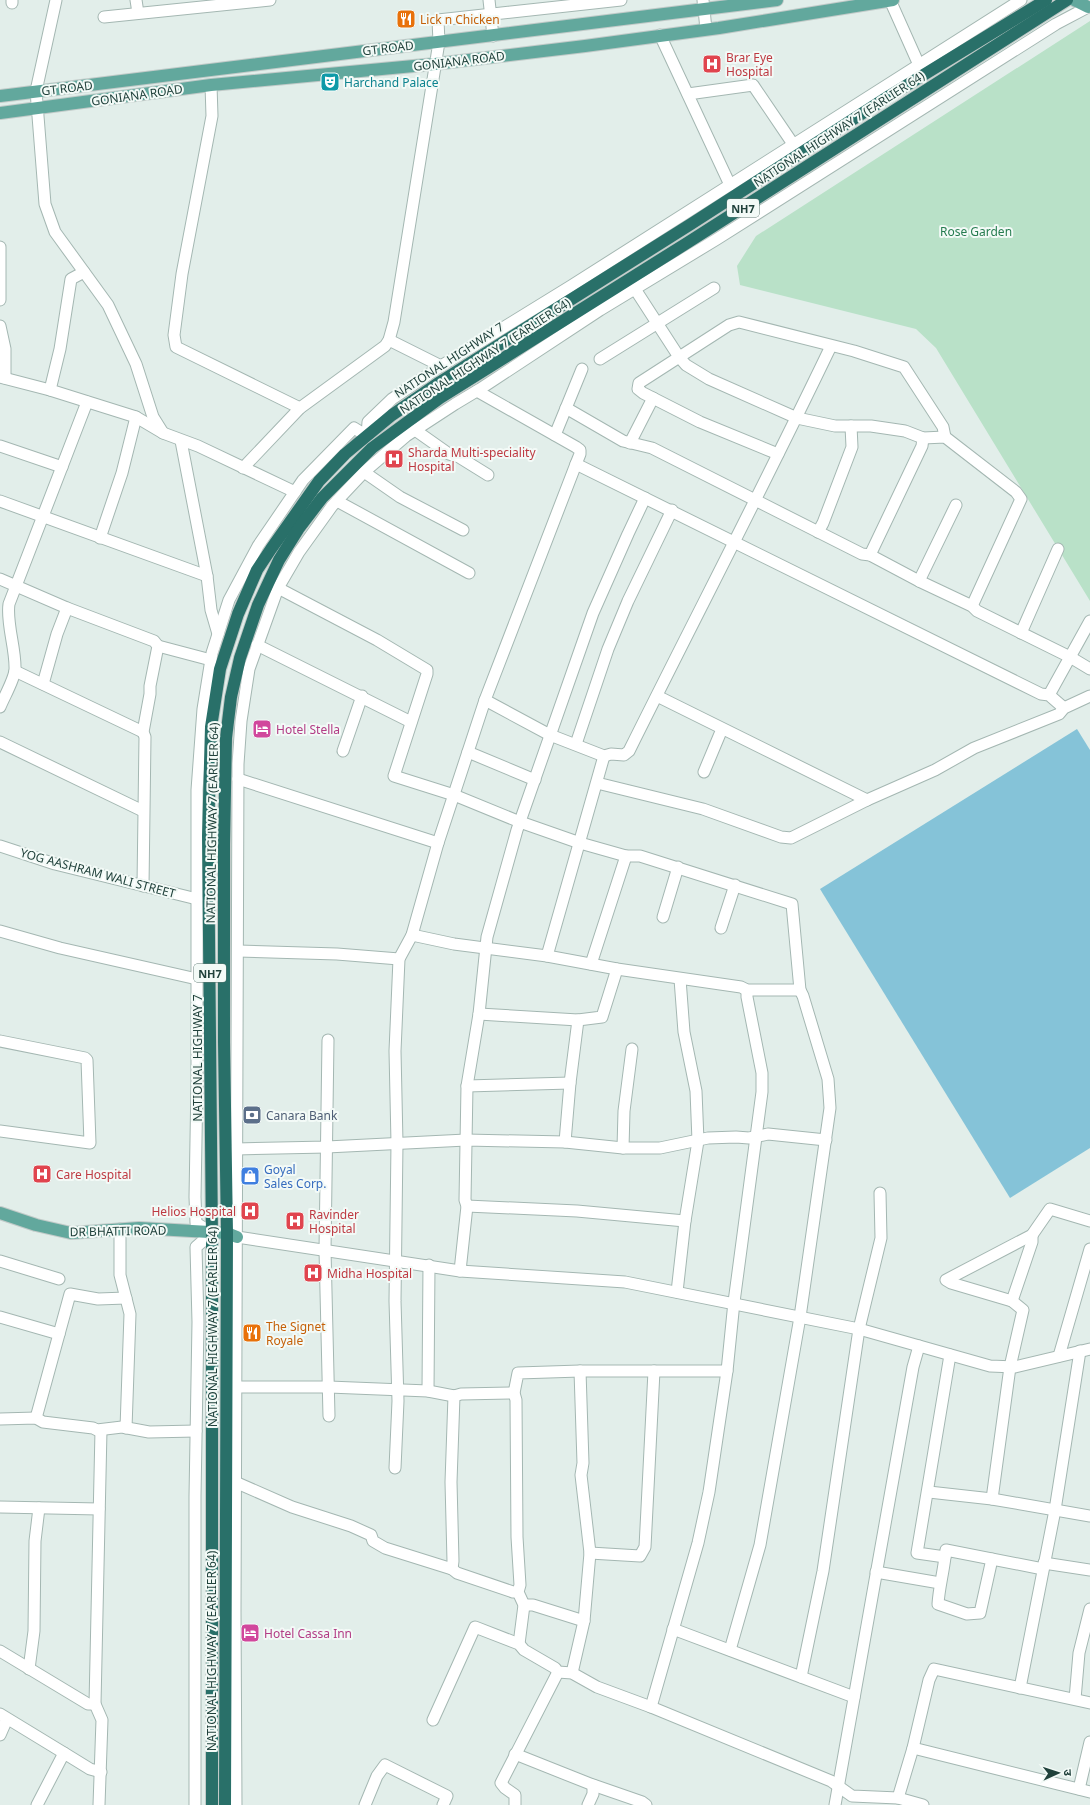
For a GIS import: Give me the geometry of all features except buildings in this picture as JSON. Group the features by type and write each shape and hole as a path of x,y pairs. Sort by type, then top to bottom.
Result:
{"highway":[{"name":"NATIONAL HIGHWAY 7 (EARLIER 64)","path":"571,299 691,224 889,96 1044,6 1067,0"},
{"name":"NATIONAL HIGHWAY 7 (EARLIER 64)","path":"225,1805 232,1235 224,1003 226,738 231,697 240,658 258,605 279,560 299,528 322,498 372,448 440,398 687,243 1044,6"},
{"name":"NATIONAL HIGHWAY 7","path":"212,1805 212,1233 208,836 211,727 220,669 238,614 260,565 300,505 319,481 345,454 392,415 440,382 571,299"}],"main road":[{"name":"GT ROAD","path":"0,96 493,36 704,4 777,0"},
{"name":"GONIANA ROAD","path":"0,113 211,85 435,64 706,29 893,0"},
{"path":"1074,0 1089,7"},
{"name":"DR BHATTI ROAD","path":"0,1213 36,1225 71,1232 140,1228 232,1235"}],"street":[{"path":"56,0 36,91 45,204 55,232 108,305 136,364 153,417 163,433"},
{"path":"136,0 138,13"},
{"path":"104,17 138,13 185,4 270,0"},
{"path":"489,0 493,36"},
{"path":"243,468 300,408 385,346 389,340 394,322 435,64 438,42 438,20 621,0"},
{"path":"890,0 918,65"},
{"path":"195,1805 196,1431 198,1322 196,1247 212,1233 196,1223 195,1197 197,790 203,709 211,660 229,600 258,546 303,480 354,428 366,436 368,422 392,399 1021,0"},
{"path":"704,4 706,29"},
{"path":"1020,1688 1085,1350 1010,1366 990,1366 859,1329 625,1282 460,1271 232,1235 236,1149 238,779 242,714 249,669 278,588 299,552 337,501 364,472 415,430 635,289 1056,24 1089,7"},
{"path":"660,35 730,184"},
{"path":"211,85 212,116 182,274 174,335 176,347 300,408"},
{"path":"688,94 754,85 792,144"},
{"path":"0,247 0,300"},
{"path":"50,390 60,349 71,279 84,272"},
{"path":"600,360 714,288"},
{"path":"635,289 679,357 686,365 709,379 797,418 835,426 871,426 905,430 924,438 945,437 1016,492 1021,499 972,606"},
{"path":"778,454 700,422 653,398 638,388 639,383 728,325 739,322 854,351 904,367 943,427 945,437"},
{"path":"0,326 5,349 3,378 50,390 136,417 163,433 181,441 198,446 295,492"},
{"path":"389,340 442,366"},
{"path":"485,700 550,734 604,756 611,754 624,755 629,751 756,501 831,346"},
{"path":"555,435 582,369"},
{"path":"395,1468 398,1401 395,1301 397,1260 397,1143 395,1051 399,959 412,934 438,843 485,700 580,454 580,450 477,391"},
{"path":"630,442 653,398"},
{"path":"0,707 15,671 8,610 15,586 87,402"},
{"path":"566,408 622,441 652,448 862,554 870,555 919,582 972,606 977,611 1070,657 1090,669"},
{"path":"100,538 122,473 136,417"},
{"path":"818,532 823,523 852,447 851,426"},
{"path":"415,430 449,454 459,457 488,475"},
{"path":"870,555 922,446 924,438"},
{"path":"181,441 207,576 212,610 218,634"},
{"path":"0,446 62,466"},
{"path":"576,464 672,510 1040,694 1049,695 1064,708"},
{"path":"364,472 400,497 463,530"},
{"path":"460,1271 467,1206 465,1200 467,1086 479,1014 489,930 517,830 593,613 645,498"},
{"path":"0,501 207,576"},
{"path":"337,501 469,573"},
{"path":"919,582 956,505"},
{"path":"576,744 608,649 628,601 672,510"},
{"path":"1021,633 1058,549"},
{"path":"0,579 67,608 154,642 158,646 211,660"},
{"path":"278,588 376,640 427,670 428,674 394,776 454,795 520,822 580,843 626,856 640,856 792,904 800,990 828,1079 830,1108 800,1317 760,1545 730,1650"},
{"path":"43,684 57,634 67,608"},
{"path":"1049,695 1090,621"},
{"path":"257,645 362,696 411,722"},
{"path":"143,886 145,737 143,732 158,646"},
{"path":"15,671 143,732"},
{"path":"343,751 362,696"},
{"path":"656,696 867,800"},
{"path":"597,783 703,810 781,837 791,838 867,800 935,770 974,748 1059,714 1064,708 1090,696"},
{"path":"704,772 722,729"},
{"path":"0,742 143,811"},
{"path":"468,752 535,780"},
{"path":"547,956 604,756"},
{"path":"238,779 438,843"},
{"name":"YOG AASHRAM WALI STREET","path":"0,847 55,864 197,899"},
{"path":"591,964 626,856"},
{"path":"663,917 678,867"},
{"path":"720,928 735,885"},
{"path":"0,931 60,948 197,979"},
{"path":"412,934 454,944 547,956 617,969 741,987 747,990 800,990"},
{"path":"238,951 337,954 399,959"},
{"path":"479,1014 578,1020 602,1017 617,969"},
{"path":"677,1292 685,1221 698,1141 696,1091 684,1032 680,979"},
{"path":"651,1706 698,1543 709,1492 727,1371 734,1304 762,1092 762,1073 747,997 747,990"},
{"path":"565,1142 570,1083 578,1020"},
{"path":"328,1040 325,1250 329,1387 328,1416"},
{"path":"0,1041 85,1058 87,1060 90,1143 0,1131"},
{"path":"623,1148 624,1111 632,1049"},
{"path":"467,1086 570,1083"},
{"path":"236,1149 327,1147 466,1140 565,1142 623,1148 660,1148 715,1138 749,1138 757,1135 768,1134 826,1140"},
{"path":"801,1677 822,1571 859,1329 881,1238 880,1193"},
{"path":"467,1206 577,1211 685,1221"},
{"path":"992,1499 1010,1366 1023,1310 1012,1302 951,1284 946,1280 1032,1235 1050,1209 1090,1221"},
{"path":"120,1229 120,1275 130,1314 126,1428"},
{"path":"1012,1302 1032,1242 1032,1235"},
{"path":"1059,1356 1090,1249"},
{"path":"0,1261 59,1279"},
{"path":"428,1391 429,1265"},
{"path":"36,1418 70,1294 98,1299 126,1298"},
{"path":"0,1317 59,1334"},
{"path":"835,1805 840,1788 879,1572 913,1366 918,1346"},
{"path":"945,1557 917,1553 929,1492 950,1355"},
{"path":"519,1644 524,1605 518,1592 520,1585 517,1537 516,1400 514,1393 518,1373 580,1371 727,1371"},
{"path":"572,1673 584,1621 590,1553 581,1475 583,1463 580,1371"},
{"path":"590,1553 640,1556 645,1547 654,1371"},
{"path":"236,1805 235,1482 231,1387 329,1387 428,1391 454,1396 461,1394 514,1393"},
{"path":"452,1569 454,1561 451,1482 454,1396"},
{"path":"0,1419 36,1418 43,1422 101,1430 126,1428 149,1432 196,1431"},
{"path":"100,1805 102,1720 94,1704 101,1430"},
{"path":"235,1482 292,1507 351,1526 371,1535 373,1541 385,1548 452,1569 458,1573 513,1592 518,1592"},
{"path":"929,1492 992,1499 1090,1516"},
{"path":"0,1507 99,1509"},
{"path":"29,1669 34,1631 35,1541 39,1508"},
{"path":"992,1559 980,1613 967,1614 938,1604 946,1550 992,1559 1090,1570"},
{"path":"879,1572 940,1583"},
{"path":"839,1805 840,1788 854,1697 879,1572"},
{"path":"524,1605 533,1605 584,1621"},
{"path":"1075,1699 1079,1653 1087,1641 1090,1609"},
{"path":"432,1720 475,1627 519,1644 524,1650 555,1668 558,1672 572,1673 597,1687 651,1706 832,1781 852,1796 898,1798 923,1805"},
{"path":"673,1629 854,1697"},
{"path":"0,1651 88,1704 94,1704"},
{"path":"898,1798 913,1748 929,1680 934,1669 1090,1703"},
{"path":"515,1805 516,1795 505,1788 501,1783 558,1672"},
{"path":"0,1735 4,1717 90,1769 101,1772"},
{"path":"1079,1789 1090,1742"},
{"path":"913,1748 1090,1792"},
{"path":"37,1805 64,1752"},
{"path":"515,1754 593,1785 642,1802 646,1805"},
{"path":"365,1805 378,1776 385,1765 447,1796 443,1805"},
{"path":"588,1805 593,1794 593,1785"}],"green space":[{"name":"Rose Garden","path":"1090,21 1090,601 936,348 916,329 740,285 737,266 756,236"}],"water":[{"path":"1077,729 1090,750 1090,1148 1010,1198 820,889"}],"place":[{"name":"Lick n Chicken","path":"406,19"},
{"name":"Brar Eye Hospital","path":"712,64"},
{"name":"Harchand Palace","path":"330,82"},
{"name":"Sharda Multi-speciality Hospital","path":"394,459"},
{"name":"Hotel Stella","path":"262,729"},
{"name":"Canara Bank","path":"252,1115"},
{"name":"Care Hospital","path":"42,1174"},
{"name":"Goyal Sales Corp.","path":"250,1176"},
{"name":"Helios Hospital","path":"250,1211"},
{"name":"Ravinder Hospital","path":"295,1221"},
{"name":"Midha Hospital","path":"313,1273"},
{"name":"The Signet Royale","path":"252,1333"},
{"name":"Hotel Cassa Inn","path":"250,1633"}]}
